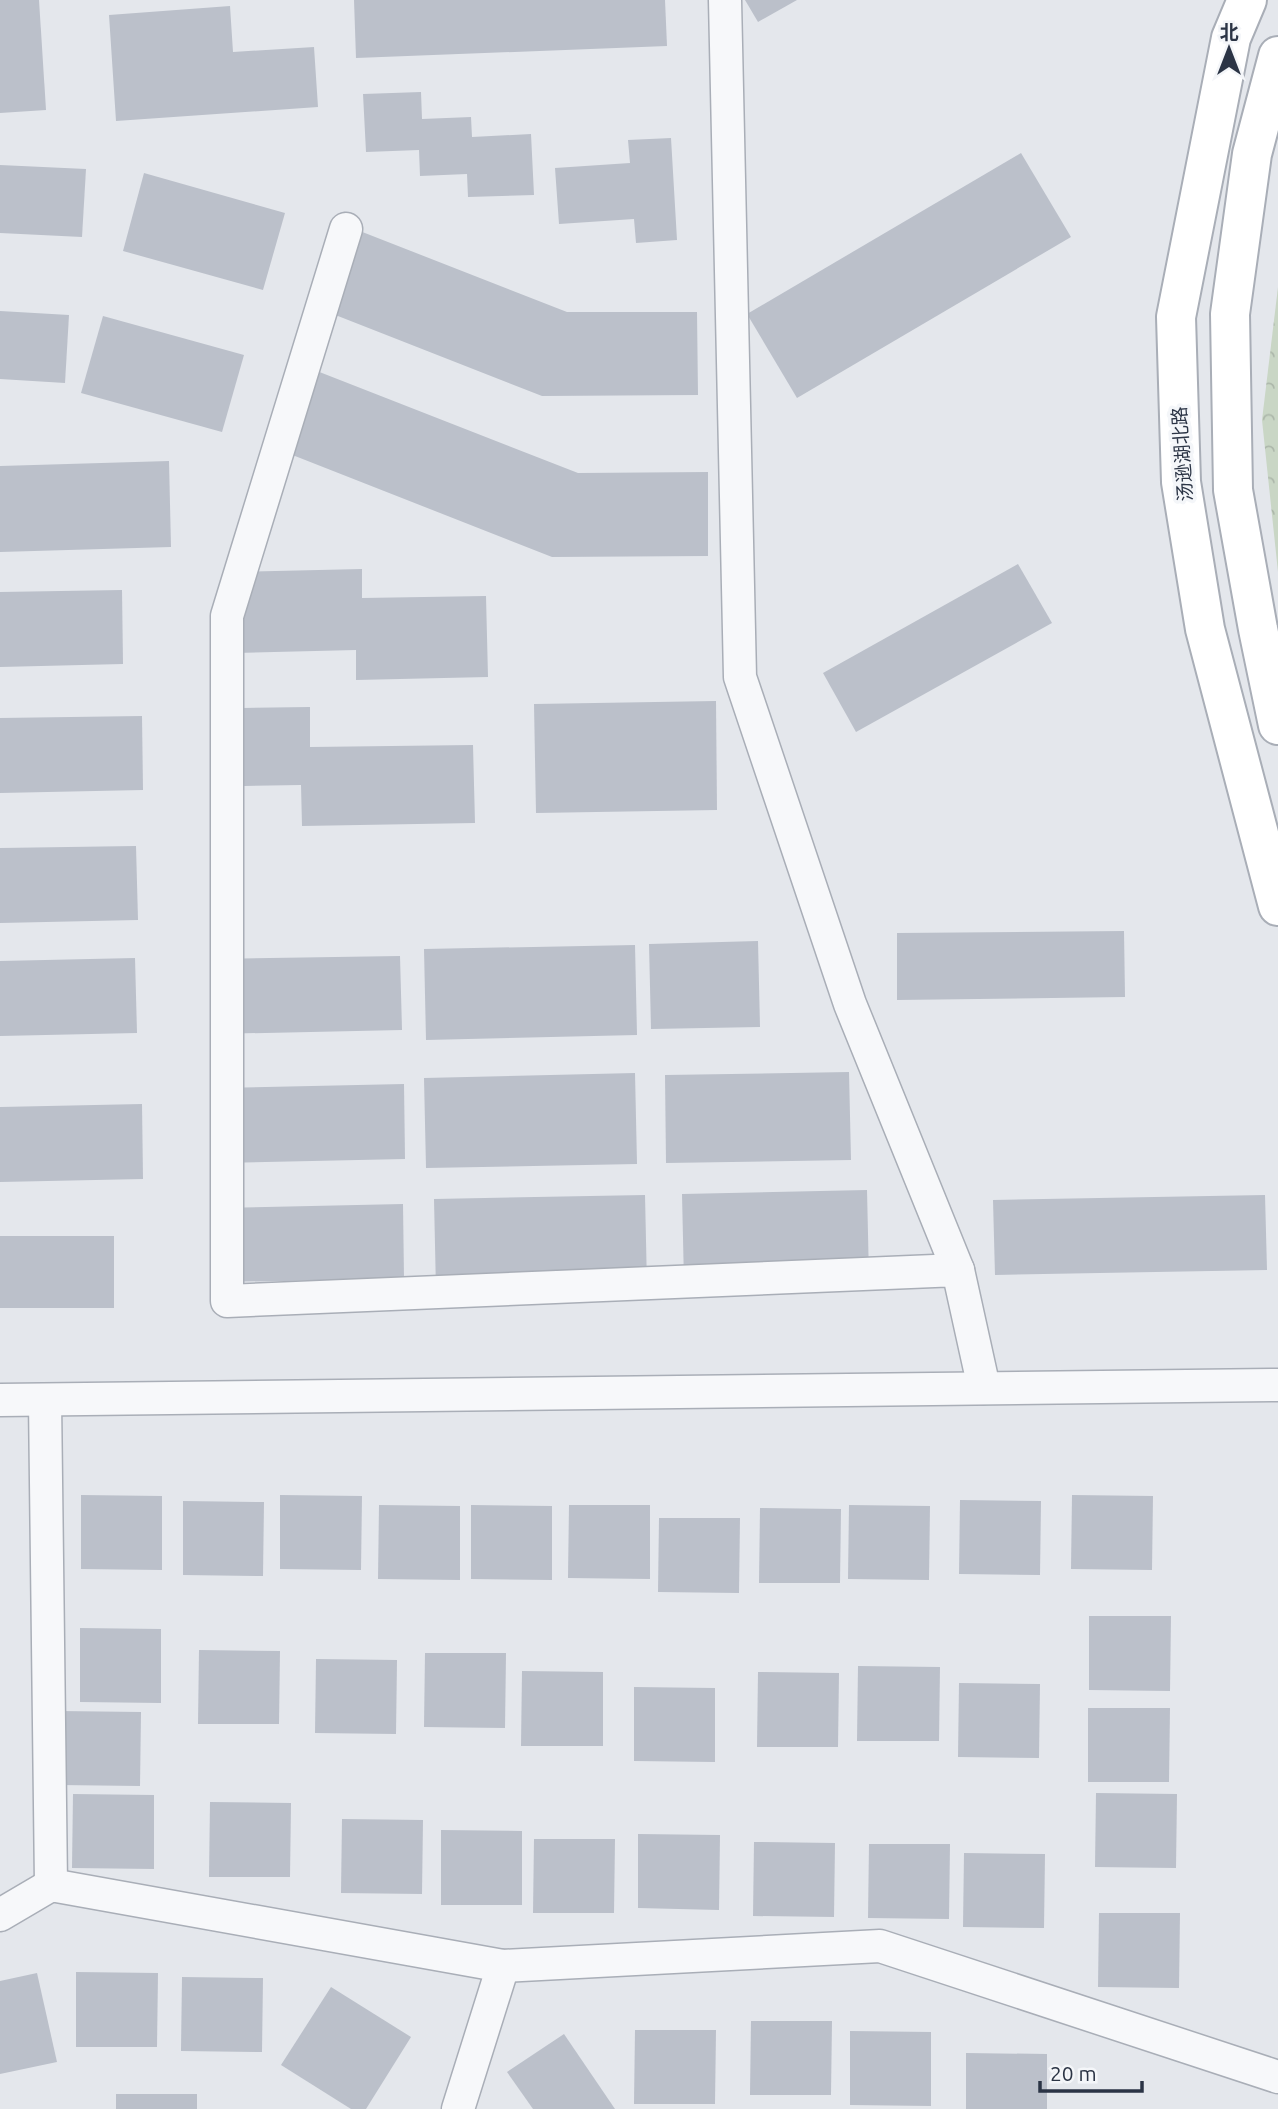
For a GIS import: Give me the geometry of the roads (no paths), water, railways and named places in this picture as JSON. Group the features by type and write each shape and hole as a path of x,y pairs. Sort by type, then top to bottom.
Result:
{"street":[{"path":"725,0 740,677 850,1004 958,1270 984,1388"},
{"name":"汤逊湖北路","path":"1247,0 1231,38 1176,317 1181,482 1205,629 1278,906"},
{"path":"1278,55 1252,154 1230,314 1233,490 1278,725"},
{"path":"346,229 227,616 227,1301 958,1270"},
{"path":"0,1400 1278,1385"},
{"path":"45,1400 51,1885"},
{"path":"0,1915 51,1885 503,1966 880,1946 1278,2077"},
{"path":"458,2109 503,1966"}]}
